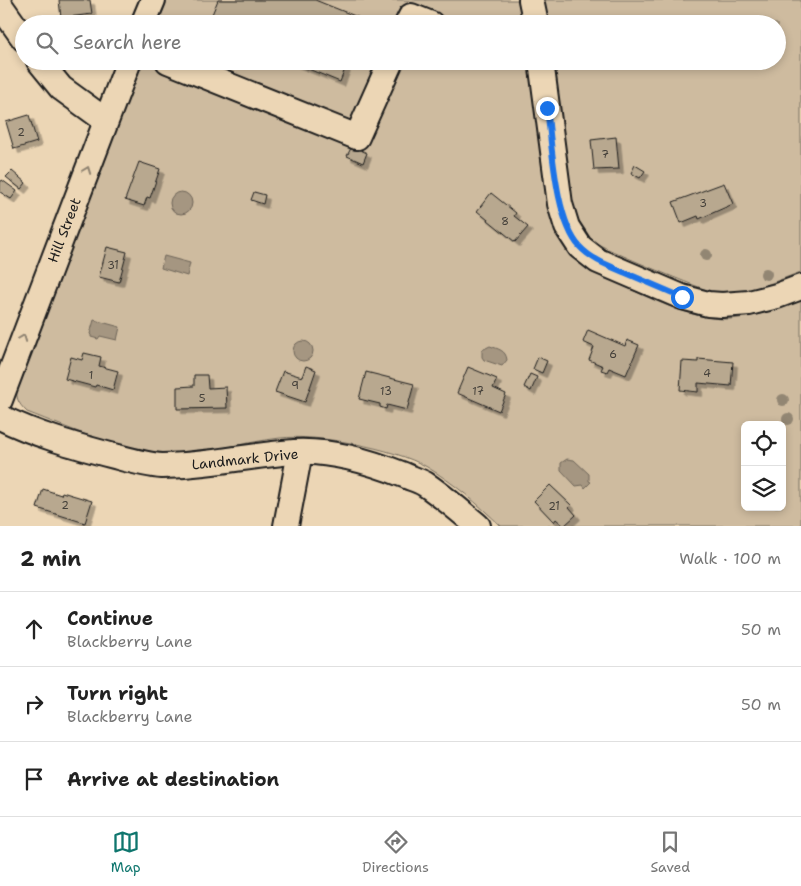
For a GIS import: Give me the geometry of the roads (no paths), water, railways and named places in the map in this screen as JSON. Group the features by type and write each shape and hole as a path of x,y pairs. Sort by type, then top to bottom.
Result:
{"street":[{"path":"147,15 153,0"},
{"path":"531,0 534,15"},
{"path":"0,5 15,26"},
{"path":"46,70 61,88 106,120"},
{"name":"Hill Street","path":"0,400 125,70"},
{"path":"190,70 357,137 386,70"},
{"path":"538,70 560,204 567,228 580,248 598,261 682,297 708,304 749,303 777,296 801,287"},
{"name":"Landmark Drive","path":"0,417 20,427 89,450 160,466 220,462 300,452 328,453 365,461 424,484 478,526"},
{"path":"286,526 300,452"}]}
